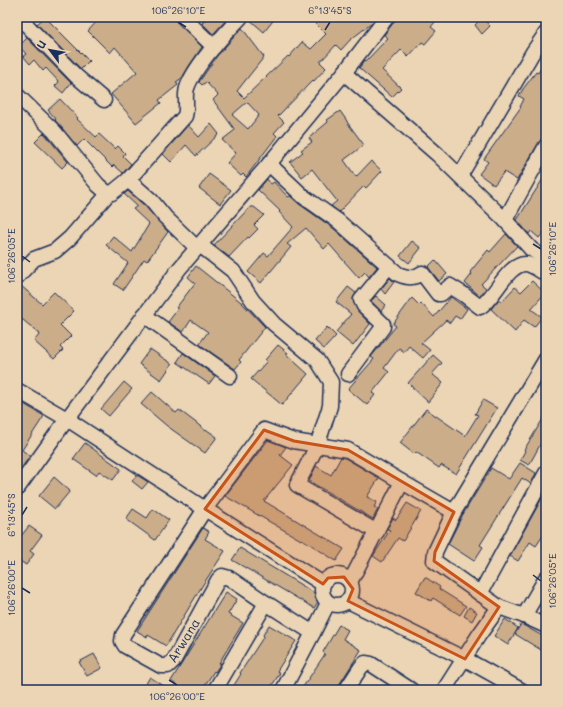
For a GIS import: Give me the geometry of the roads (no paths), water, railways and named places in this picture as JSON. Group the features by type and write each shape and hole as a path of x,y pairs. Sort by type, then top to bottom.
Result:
{"street":[{"path":"20,17 76,76 104,100"},
{"path":"183,17 214,47"},
{"path":"17,278 34,259 55,251 70,238 110,193 115,191 128,180 185,116 187,109 185,98 187,88 193,74 240,17"},
{"path":"17,489 67,419 179,269 269,164 344,73 387,17"},
{"path":"460,176 533,52 546,33"},
{"path":"344,73 378,101 460,176 505,220 531,249 545,255"},
{"path":"17,95 54,131 98,184 110,193"},
{"path":"505,220 546,146"},
{"path":"269,164 304,197 338,221 398,274 408,278 415,277 422,272 438,294 441,294 450,286 480,307 486,302 513,269 521,264 530,265 546,274"},
{"path":"128,180 151,200 165,217 198,247 233,271 253,301 274,324 317,360 328,375 332,382 330,406 317,446 296,485 359,520 377,532"},
{"path":"348,374 383,327 383,324 364,306 361,300 389,266"},
{"path":"144,316 230,376"},
{"path":"546,359 454,512 434,552 434,561 499,607 546,626"},
{"path":"17,390 67,419 323,584"},
{"path":"205,509 264,430 294,441 348,450 454,512"},
{"path":"480,594 546,473"},
{"path":"350,582 402,482"},
{"name":"Arwana","path":"205,509 123,635 122,641 125,646 161,666 168,666 174,660 218,580 222,576 229,578 313,633"},
{"path":"336,575 344,577 350,582 353,589 352,596 348,601 338,606 328,603 322,595 323,584 328,578 336,575"},
{"path":"524,616 546,578"},
{"path":"348,601 465,659 521,690"},
{"path":"215,690 266,603"},
{"path":"283,690 328,603"},
{"path":"444,690 479,635 499,607"},
{"path":"346,690 365,663 371,664 411,690"}]}
